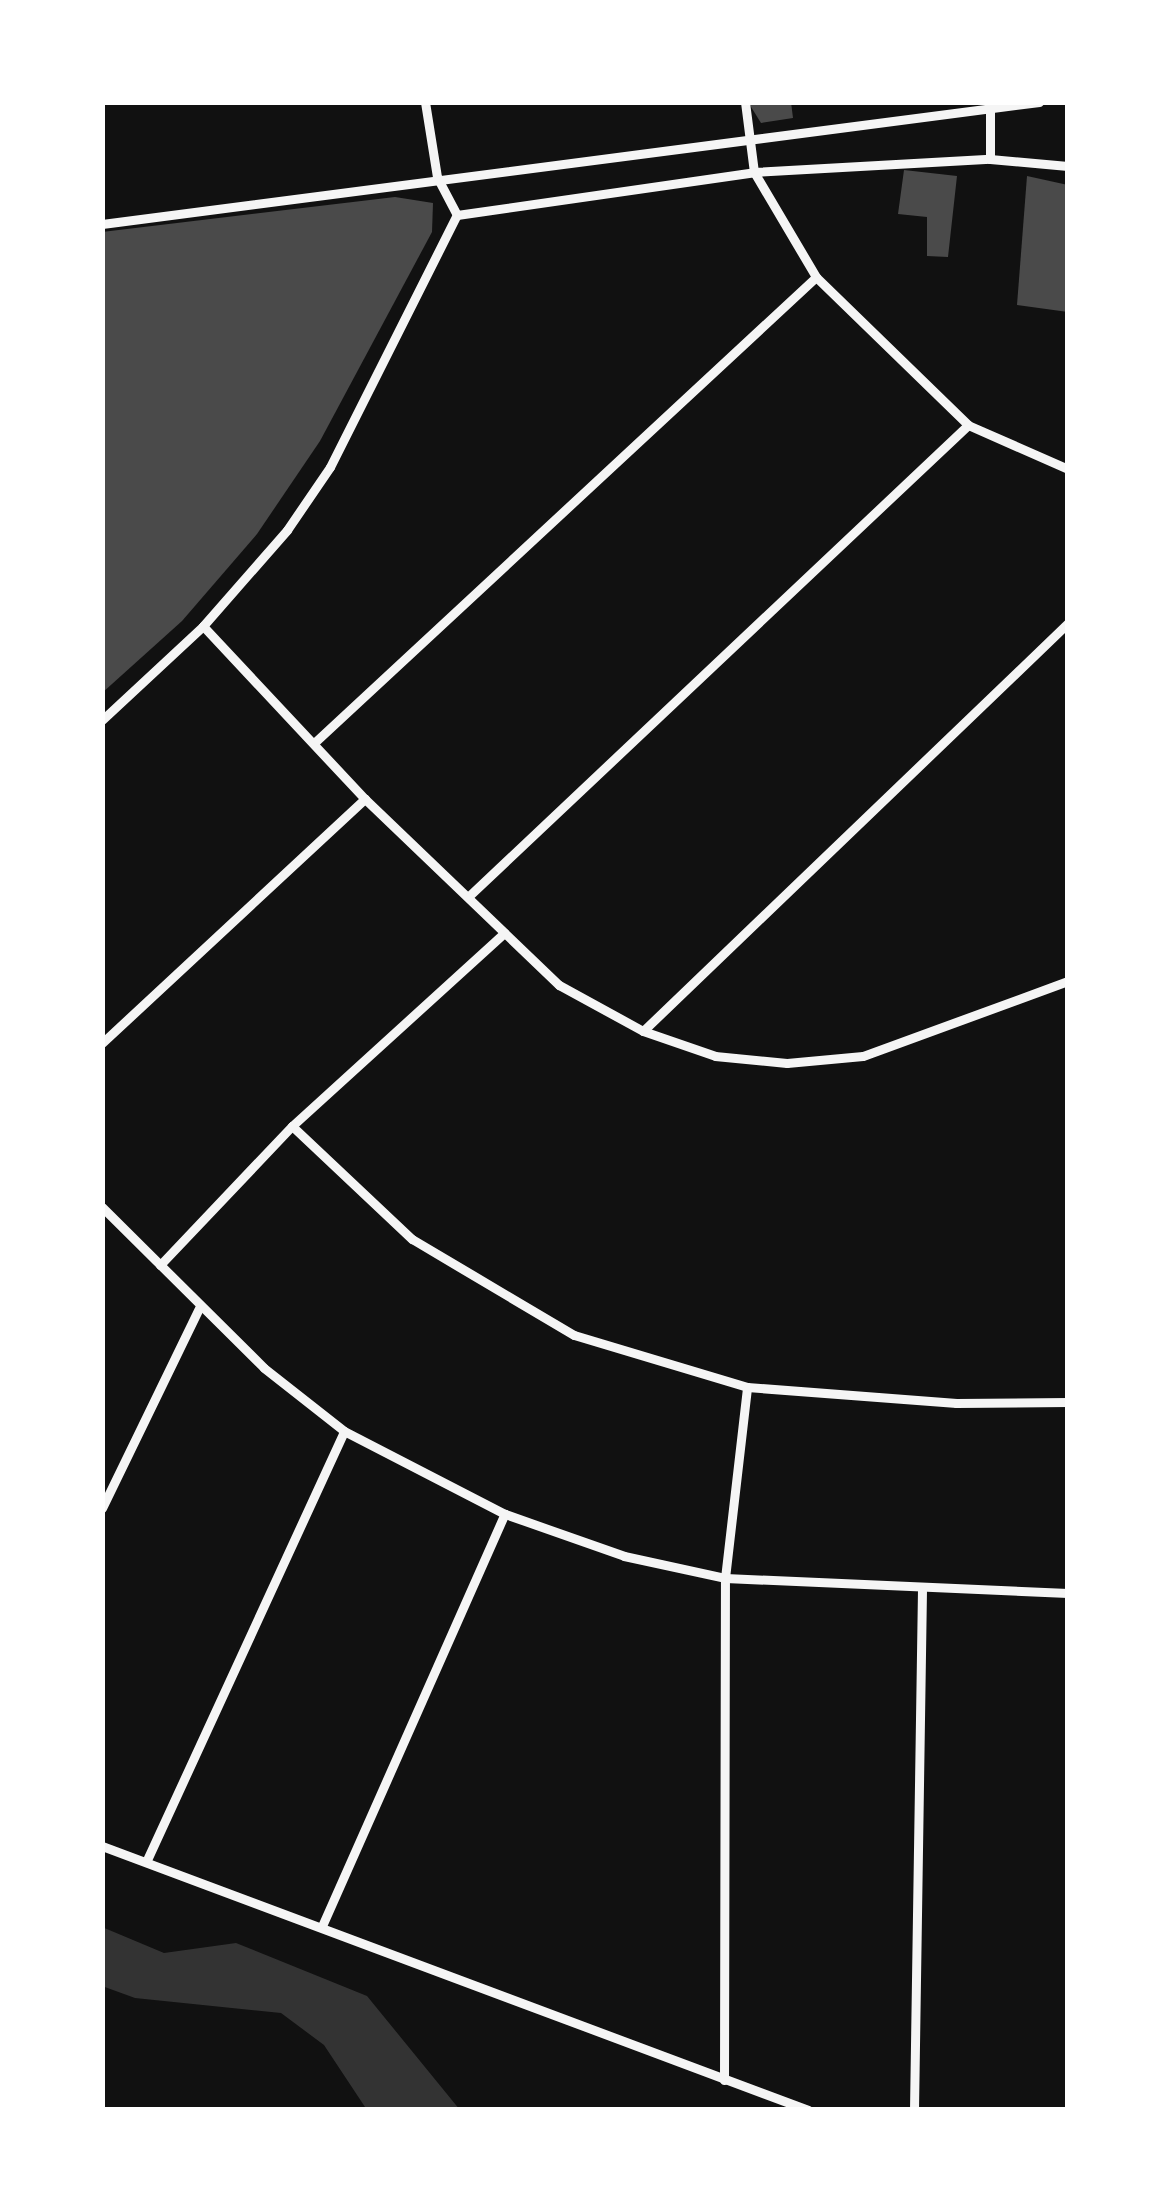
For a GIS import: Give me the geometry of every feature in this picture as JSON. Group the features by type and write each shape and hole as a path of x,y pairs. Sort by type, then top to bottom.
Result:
{"street":[{"path":"425,102 437,177 457,215"},
{"path":"745,102 754,172 816,277 968,425 1068,469"},
{"path":"102,224 749,136 1040,102"},
{"path":"989,106 990,159"},
{"path":"457,215 754,172 990,159 1068,166"},
{"path":"102,721 203,626 287,530 329,467 457,215"},
{"path":"314,743 816,277"},
{"path":"470,896 968,425"},
{"path":"643,1031 1068,623"},
{"path":"203,626 365,799 559,985 643,1031 716,1056 787,1063 863,1056 1068,981"},
{"path":"102,1043 365,799"},
{"path":"160,1265 292,1126 504,933"},
{"path":"292,1126 412,1239 493,1293 574,1335 747,1387 934,1402 1068,1402"},
{"path":"102,1207 199,1308 344,1431 505,1514 624,1556 724,1578 922,1592 1068,1593"},
{"path":"102,1508 199,1308"},
{"path":"724,2080 724,1578 747,1387"},
{"path":"146,1862 344,1431"},
{"path":"322,1926 505,1514"},
{"path":"914,2110 922,1592"},
{"path":"102,1846 808,2110"}],"shaded area":[{"path":"102,1927 164,1953 236,1943 367,1996 460,2110 367,2110 324,2045 281,2013 135,1998 102,1986"}],"building":[{"path":"748,102 791,102 793,118 761,123"},
{"path":"904,170 957,176 948,257 927,256 927,217 898,214"},
{"path":"1027,176 1068,185 1068,312 1017,305"},
{"path":"395,197 433,203 432,232 320,441 257,534 182,621 102,693 102,232"}]}
